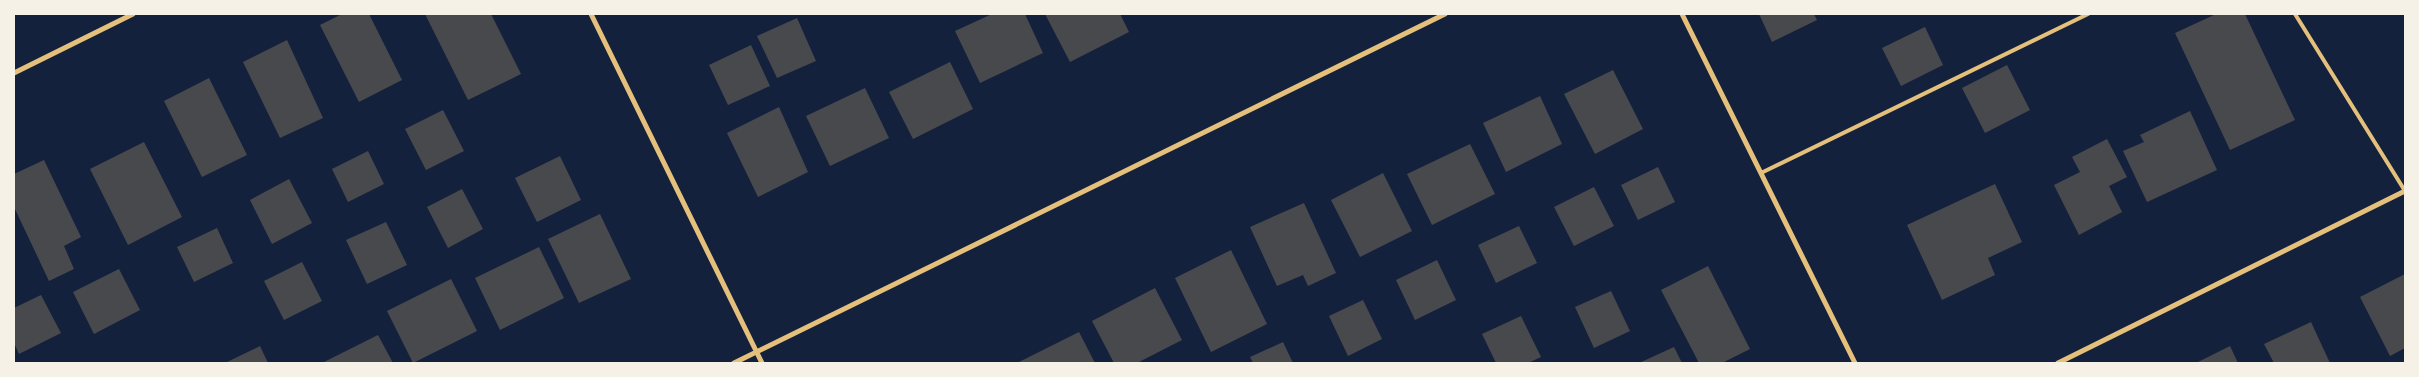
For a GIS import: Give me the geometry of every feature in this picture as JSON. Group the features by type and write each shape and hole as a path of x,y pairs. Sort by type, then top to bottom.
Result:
{"street":[{"path":"14,73 133,14"},
{"path":"591,14 762,363"},
{"path":"734,363 1445,14"},
{"path":"1682,14 1855,363"},
{"path":"2058,363 2405,191"}],"lane":[{"path":"1761,173 2088,14"},
{"path":"2295,14 2405,191"}],"building":[{"path":"342,14 369,14 402,80 359,102 320,25"},
{"path":"425,14 491,14 521,74 468,100"},
{"path":"992,14 1025,14 1043,53 980,83 955,31"},
{"path":"1045,14 1120,14 1129,32 1070,62"},
{"path":"1759,14 1814,14 1817,20 1772,42"},
{"path":"2216,14 2245,14 2295,120 2230,150 2175,33"},
{"path":"797,18 816,61 777,78 757,36"},
{"path":"1925,27 1943,65 1901,86 1882,48"},
{"path":"287,40 323,118 280,138 243,62"},
{"path":"751,45 770,86 728,105 709,65"},
{"path":"950,62 973,109 913,139 889,92"},
{"path":"2007,65 2030,110 1985,133 1962,88"},
{"path":"1613,70 1643,129 1595,154 1564,94"},
{"path":"209,78 247,155 202,177 164,101"},
{"path":"865,88 889,138 830,166 806,116"},
{"path":"1540,96 1562,144 1506,172 1483,123"},
{"path":"779,107 808,172 758,197 727,133"},
{"path":"443,110 464,151 426,170 405,129"},
{"path":"2190,111 2217,170 2147,202 2123,151 2144,142 2140,135"},
{"path":"2107,139 2127,177 2109,186 2122,212 2079,235 2054,185 2080,172 2072,157"},
{"path":"144,142 182,217 128,245 90,169"},
{"path":"1470,144 1495,194 1432,225 1407,174"},
{"path":"368,151 384,184 348,202 332,169"},
{"path":"560,156 581,200 537,222 515,178"},
{"path":"44,160 81,237 64,246 74,269 49,281 14,207 14,174"},
{"path":"1658,167 1675,202 1638,220 1621,185"},
{"path":"1383,173 1412,231 1360,257 1331,200"},
{"path":"289,179 312,223 272,244 250,200"},
{"path":"1995,184 2022,242 1988,258 1995,275 1942,300 1907,225"},
{"path":"1594,187 1614,226 1574,246 1554,207"},
{"path":"462,189 483,229 448,248 427,207"},
{"path":"1304,203 1336,273 1308,286 1303,275 1277,286 1250,227"},
{"path":"600,214 631,279 579,303 548,239"},
{"path":"386,222 407,265 367,284 346,240"},
{"path":"1519,226 1537,263 1496,283 1478,245"},
{"path":"217,228 233,263 194,282 177,247"},
{"path":"539,247 564,298 500,330 475,278"},
{"path":"1231,250 1267,324 1211,352 1175,278"},
{"path":"1437,260 1456,300 1415,320 1396,280"},
{"path":"302,262 322,301 284,320 264,281"},
{"path":"1708,266 1750,349 1722,363 1699,363 1661,290"},
{"path":"119,269 140,310 94,334 73,292"},
{"path":"2405,274 2405,348 2390,356 2360,297"},
{"path":"451,279 477,331 413,363 387,311"},
{"path":"1155,288 1182,340 1137,363 1114,363 1092,321"},
{"path":"1611,291 1630,331 1594,348 1575,307"},
{"path":"41,295 61,333 19,354 14,343 14,308"},
{"path":"1363,300 1382,339 1348,356 1329,316"},
{"path":"1521,316 1541,357 1528,363 1496,363 1482,334"},
{"path":"2311,322 2330,363 2274,363 2264,344"},
{"path":"1079,332 1095,363 1017,363"},
{"path":"378,335 393,363 322,363"},
{"path":"1283,342 1293,363 1253,363 1250,357"},
{"path":"260,346 268,363 225,363"},
{"path":"2230,346 2238,363 2196,363"},
{"path":"1674,347 1682,363 1639,363"}]}
